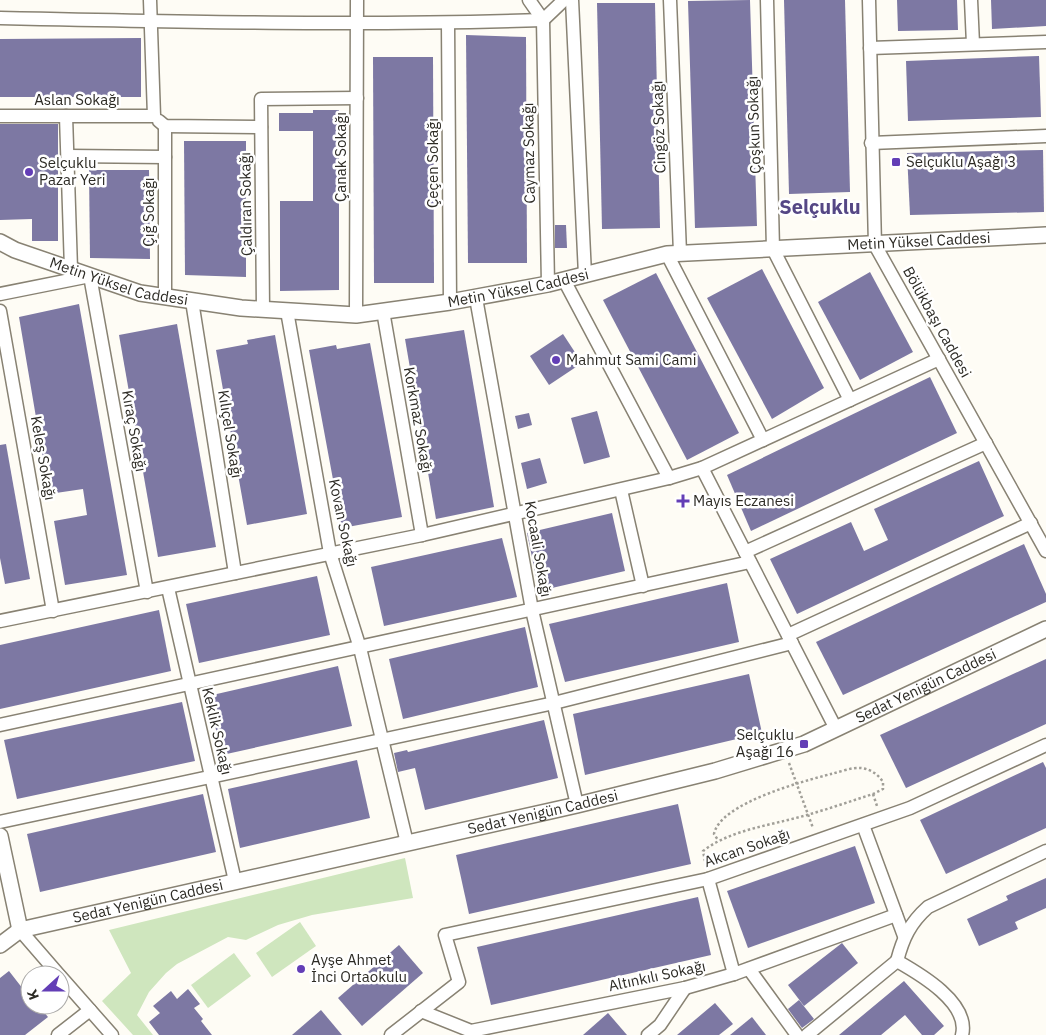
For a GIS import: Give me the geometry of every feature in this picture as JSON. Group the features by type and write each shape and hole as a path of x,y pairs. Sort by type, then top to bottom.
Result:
{"street":[{"path":"150,0 154,116 165,126 261,127"},
{"name":"Çanak Sokağı","path":"356,315 357,0"},
{"path":"529,0 543,20"},
{"path":"0,18 357,25 448,24 543,20 564,0"},
{"path":"572,0 585,275"},
{"name":"Cingöz Sokağı","path":"670,0 673,254"},
{"name":"Çoşkun Sokağı","path":"767,0 774,249"},
{"name":"Bölükbaşı Caddesi","path":"869,0 871,143 875,245 1046,551"},
{"path":"971,0 973,44"},
{"name":"Caymaz Sokağı","path":"543,20 548,284"},
{"name":"Çeçen Sokağı","path":"448,24 450,302"},
{"path":"870,48 1046,42"},
{"name":"Çaldıran Sokağı","path":"263,309 261,99 357,98"},
{"name":"Aslan Sokağı","path":"0,116 154,116"},
{"path":"66,116 71,269"},
{"name":"Çığ Sokağı","path":"165,126 165,297"},
{"path":"871,143 1046,136"},
{"path":"68,156 165,158"},
{"name":"Metin Yüksel Caddesi","path":"0,242 16,250 140,293 263,309 356,315 476,298 548,284 673,254 1046,235"},
{"path":"774,249 850,400"},
{"path":"673,254 763,440"},
{"path":"0,294 90,276"},
{"name":"Kıraç Sokağı","path":"90,276 147,592"},
{"path":"564,280 669,478"},
{"name":"Kocaali Sokağı","path":"476,298 532,610 577,805"},
{"name":"Kılıçel Sokağı","path":"192,301 236,573"},
{"name":"Keleş Sokağı","path":"0,311 53,611"},
{"name":"Kovan Sokağı","path":"287,311 330,553 360,648 407,843"},
{"name":"Korkmaz Sokağı","path":"383,311 422,535"},
{"path":"0,621 422,535 669,478 702,468 939,359"},
{"path":"0,726 190,683 642,586 748,557 986,443"},
{"path":"702,468 836,729"},
{"path":"621,490 642,586"},
{"path":"0,822 554,703 790,639 1031,523"},
{"name":"Keklik Sokağı","path":"168,588 235,881"},
{"name":"Sedat Yenigün Caddesi","path":"20,930 577,805 715,771 804,744 1046,629"},
{"name":"Akcan Sokağı","path":"421,1011 458,982 444,935 708,879 910,808 1046,745"},
{"path":"863,825 904,936"},
{"path":"0,836 20,930 51,965"},
{"path":"807,1035 896,961 904,936 912,922 928,907 1046,851"},
{"path":"708,879 734,974"},
{"name":"Altınkılı Sokağı","path":"421,1011 471,1031 685,988 750,969 896,915"},
{"path":"0,945 20,930"},
{"path":"896,961 925,977 949,1000 960,1014 962,1032"},
{"path":"750,969 797,1035"},
{"path":"70,987 112,1035"},
{"path":"648,1035 660,1025 685,988"},
{"path":"58,1035 90,1010"},
{"path":"391,1035 421,1011"}],"path":[{"path":"784,750 808,814"},
{"path":"708,879 703,851 718,840 728,839 764,824 808,814 882,790 884,782 874,772 859,767 797,783 763,795 732,813 714,832 718,840"}],"green space":[{"path":"405,858 413,898 312,915 278,925 246,940 228,937 177,964 149,992 137,1015 153,1035 133,1035 102,1001 131,973 109,930"},
{"path":"300,922 316,946 272,977 256,953"},
{"path":"234,953 251,976 208,1008 191,985"}],"building":[{"path":"750,0 757,226 695,228 688,1"},
{"path":"784,0 845,0 850,192 789,194"},
{"path":"897,0 957,0 958,30 898,31"},
{"path":"991,0 1046,0 1046,26 992,29"},
{"path":"597,3 655,3 660,228 602,229"},
{"path":"466,35 526,37 527,263 468,263"},
{"path":"141,38 141,97 0,97 0,39"},
{"path":"1039,56 1041,117 908,121 906,61"},
{"path":"373,57 433,57 434,283 374,283"},
{"path":"313,110 339,110 339,290 280,291 280,201 313,201 313,131 279,131 279,113 313,113"},
{"name":"Selçuklu Pazar Yeri","path":"0,124 58,124 58,241 32,241 32,219 0,220"},
{"path":"184,141 246,141 246,277 185,275"},
{"path":"1043,150 1044,212 910,215 907,153"},
{"path":"89,170 149,170 150,259 90,258"},
{"path":"555,225 566,225 567,248 555,248"},
{"path":"762,269 824,388 772,419 707,298"},
{"path":"870,272 913,352 860,380 818,302"},
{"path":"656,273 739,433 687,460 603,300"},
{"path":"79,304 127,575 65,585 54,521 87,515 83,489 49,494 19,317"},
{"path":"177,324 216,547 158,557 119,335"},
{"path":"464,330 494,507 436,519 405,339"},
{"name":"Mahmut Sami Cami","path":"563,334 582,363 549,385 530,356"},
{"path":"275,335 307,514 247,525 216,350 248,344 247,340"},
{"path":"370,343 402,517 342,528 309,350 336,345 337,349"},
{"path":"930,377 957,433 751,531 727,475"},
{"path":"597,411 610,457 584,464 571,418"},
{"path":"529,413 532,425 518,429 515,416"},
{"path":"6,444 30,579 5,584 0,558 0,445"},
{"path":"540,458 547,483 527,489 521,463"},
{"path":"979,461 1004,516 797,614 770,559 851,522 864,551 888,540 874,509"},
{"path":"612,513 625,571 539,591 527,533"},
{"path":"502,538 517,597 384,626 371,567"},
{"path":"1024,544 1046,594 1046,602 843,695 816,642"},
{"path":"317,576 330,635 199,663 186,604"},
{"path":"727,583 739,642 565,682 549,624"},
{"path":"159,610 171,671 0,709 0,645"},
{"path":"525,627 538,687 403,719 389,659"},
{"path":"1046,659 1046,724 906,788 880,735"},
{"path":"338,666 352,726 222,755 208,696"},
{"path":"749,674 762,733 585,775 573,714"},
{"path":"182,702 195,761 17,799 4,740"},
{"path":"544,720 558,778 425,810 415,768 398,772 394,753 407,750 408,752"},
{"path":"357,760 370,818 240,848 228,789"},
{"path":"1043,762 1046,768 1046,828 946,874 920,820"},
{"path":"203,794 216,852 40,892 27,834"},
{"path":"678,804 691,864 469,914 456,855"},
{"path":"855,846 875,903 748,948 727,891"},
{"path":"1046,878 1046,908 1015,922 1018,929 979,946 967,919 1008,900 1006,896"},
{"path":"698,897 711,955 491,1005 477,947"},
{"path":"842,943 858,963 804,1006 788,985"},
{"path":"399,945 423,973 362,1026 338,998"},
{"path":"9,971 20,985 20,1015 46,1015 48,1017 25,1035 0,1035 0,978"},
{"path":"904,981 944,1026 934,1035 922,1035 905,1015 881,1035 839,1035"},
{"path":"188,989 200,1004 194,1008 212,1035 159,1035 149,1022 160,1013 153,1006 171,991 177,999"},
{"path":"799,1000 814,1019 802,1028 788,1009"},
{"path":"715,1003 733,1024 719,1035 677,1035"},
{"path":"321,1010 342,1035 292,1035"},
{"path":"608,1013 627,1035 583,1035"},
{"path":"752,1017 766,1035 730,1035"}],"place":[{"name":"Selçuklu Aşağı 3","path":"896,162"},
{"name":"Selçuklu Pazar Yeri","path":"29,172"},
{"name":"Mahmut Sami Cami","path":"556,360"},
{"name":"Mayıs Eczanesi","path":"683,501"},
{"name":"Selçuklu Aşağı 16","path":"804,744"},
{"name":"Ayşe Ahmet İnci Ortaokulu","path":"301,969"}],"district":[{"name":"Selçuklu","path":"820,207"}]}
